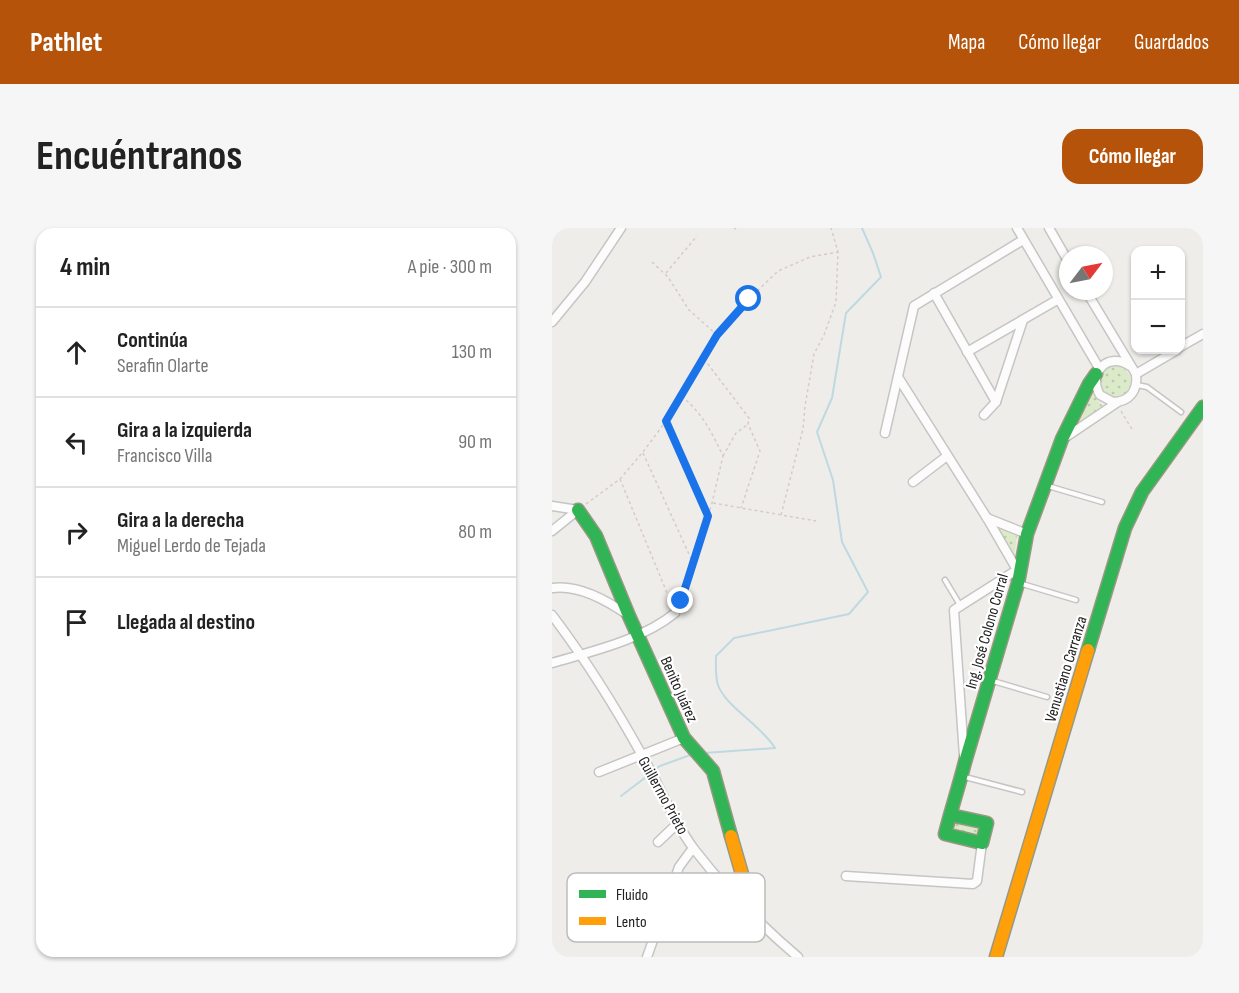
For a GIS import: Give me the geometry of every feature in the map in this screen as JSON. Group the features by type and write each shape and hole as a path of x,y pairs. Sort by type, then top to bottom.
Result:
{"street":[{"path":"552,322 585,282 621,228"},
{"path":"1017,228 1098,371 1096,386 1100,395 1117,402"},
{"path":"1049,228 1059,246"},
{"path":"885,433 914,306 1023,240"},
{"path":"934,293 996,402"},
{"path":"967,352 1058,300"},
{"path":"1062,439 1132,394 1136,385 1136,374 1091,300"},
{"path":"984,415 996,402 1023,320"},
{"path":"1185,344 1203,334"},
{"path":"1136,374 1169,354"},
{"path":"1098,371 1106,363 1114,360 1123,361 1130,366"},
{"name":"Ing. José Colono Corral","path":"982,843 945,834 964,762 990,680 1027,534 1062,439 1089,384 1098,371"},
{"path":"898,377 987,518 1018,576 954,610 964,762"},
{"name":"Venustiano Carranza","path":"996,957 1125,528 1142,492 1203,407"},
{"path":"913,482 947,456"},
{"path":"552,506 578,510"},
{"path":"552,531 578,510"},
{"name":"Benito Juárez","path":"578,510 596,536 684,738 713,771 741,873"},
{"path":"987,518 1027,534"},
{"path":"552,588 579,591 612,604 629,616"},
{"path":"552,663 638,635 662,624 675,614"},
{"name":"Guillermo Prieto","path":"552,615 582,654 642,755 693,848 714,873"},
{"path":"599,772 684,738"},
{"path":"846,876 972,884 977,881 987,823 950,815"},
{"path":"658,842 678,823"},
{"path":"677,873 693,848"},
{"name":"Guillermo Prieto","path":"765,928 798,957"},
{"path":"647,957 652,942"}],"lane":[{"path":"1136,385 1147,387 1181,412"},
{"path":"1046,486 1102,502"},
{"path":"1018,576 1076,600"},
{"path":"945,580 960,606"},
{"path":"990,680 1047,697"},
{"path":"961,776 1022,792"}],"path":[{"path":"781,515 803,429 814,354 824,335 836,302 838,252 831,228"},
{"path":"666,274 697,236"},
{"path":"578,510 620,478 643,452 666,421 717,335 749,299 778,271 810,256 838,252"},
{"path":"652,262 666,274 689,310 717,335"},
{"path":"703,358 749,418 748,424 760,451 741,508"},
{"path":"680,396 695,406 723,456"},
{"path":"1117,402 1133,432"},
{"path":"666,421 708,516"},
{"path":"675,614 712,503 723,456 736,433 748,424"},
{"path":"643,452 693,564"},
{"path":"620,478 675,614"},
{"path":"712,503 816,521"}],"green space":[{"path":"1115,366 1126,371 1131,382 1126,393 1115,398 1104,393 1099,382 1104,371"},
{"path":"1091,389 1103,406 1076,426"},
{"path":"995,526 1017,535 1014,559"},
{"path":"953,823 980,829 977,837 951,831"}],"waterway":[{"path":"704,753 775,748 761,731 735,708 718,685 716,656 734,638 849,614 868,592 842,542 833,480 817,432 832,398 846,313 881,277 862,228"},
{"path":"654,770 693,754"},
{"path":"621,796 650,774"}],"traffic: fast":[{"path":"950,815 987,823 982,843 945,834 952,807 965,762 1018,583 1027,534 1062,439 1096,374"},
{"path":"1088,650 1125,528 1142,492 1203,407"},
{"path":"578,510 596,536 684,738 713,771 731,836"}],"traffic: slow":[{"path":"996,957 1088,650"},
{"path":"731,836 742,873"}],"route":[{"path":"681,601 708,516 666,421 717,335 749,299"}]}
